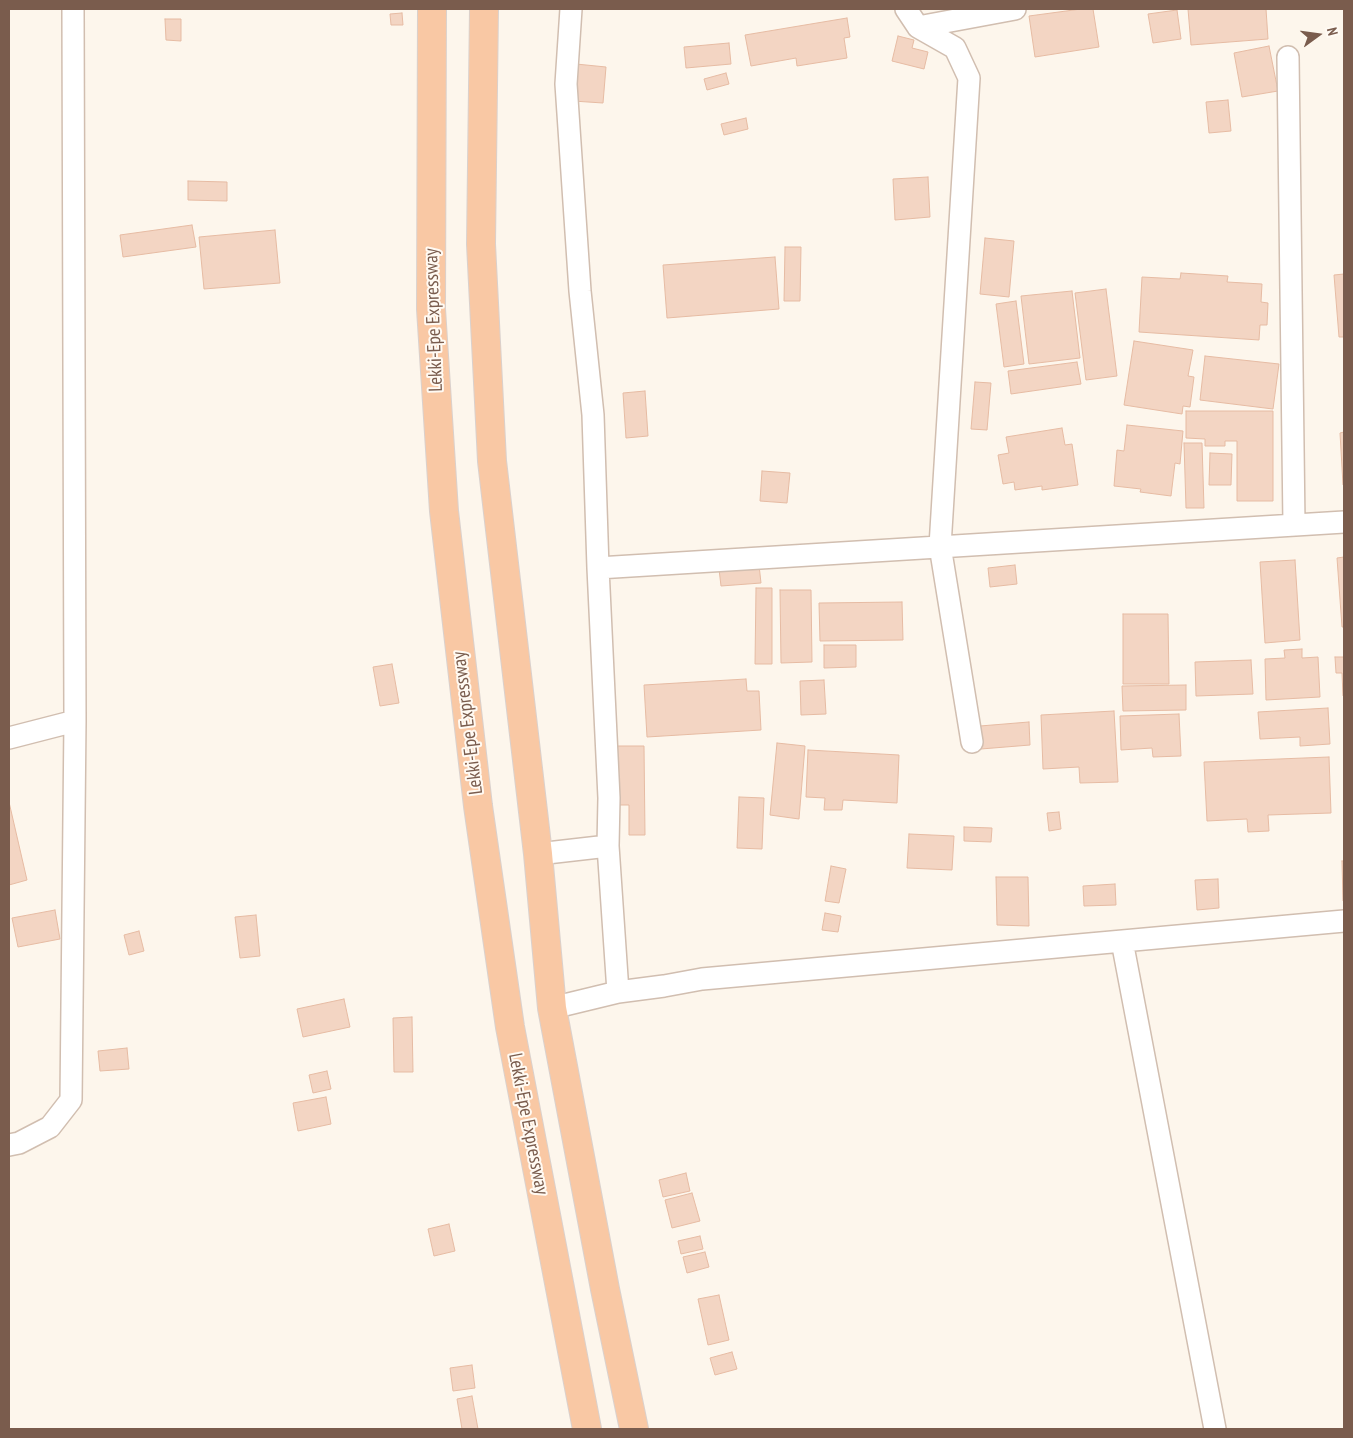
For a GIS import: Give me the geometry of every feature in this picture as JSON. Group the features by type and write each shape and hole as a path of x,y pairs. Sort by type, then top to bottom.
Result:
{"highway":[{"name":"Lekki-Epe Expressway","path":"432,9 431,309 444,511 478,806 508,1017 587,1429"},
{"path":"484,9 481,244 492,461 538,854 552,1008 605,1289 634,1429"}],"street":[{"path":"9,1145 19,1143 50,1127 71,1100 75,721 73,9"},
{"path":"571,9 566,84 580,291 593,415 608,798 608,846 618,992"},
{"path":"906,9 918,27 955,48 969,78 940,546 972,742"},
{"path":"918,27 1015,9"},
{"path":"1288,57 1294,524"},
{"path":"598,568 1344,522"},
{"path":"9,738 75,721"},
{"path":"538,854 608,846"},
{"path":"552,1008 618,992 702,979 1344,921"},
{"path":"1122,941 1215,1429"}],"building":[{"path":"1093,9 1099,47 1035,57 1029,16"},
{"path":"1188,9 1266,9 1268,39 1191,45"},
{"path":"1177,10 1181,39 1153,43 1148,14"},
{"path":"402,13 403,25 391,25 390,14"},
{"path":"847,18 850,37 844,38 847,58 797,66 796,58 751,66 745,35"},
{"path":"165,19 181,19 181,41 166,40"},
{"path":"898,36 914,40 912,48 928,52 924,69 892,61"},
{"path":"729,43 731,64 686,68 684,47"},
{"path":"1269,46 1278,91 1242,97 1234,53"},
{"path":"576,64 606,67 603,103 573,101"},
{"path":"726,73 729,84 707,90 704,79"},
{"path":"1228,100 1231,131 1209,133 1206,102"},
{"path":"746,118 748,129 724,135 721,124"},
{"path":"928,177 930,217 895,220 893,179"},
{"path":"188,181 227,182 227,201 188,200"},
{"path":"192,225 196,247 123,257 120,235"},
{"path":"275,230 280,283 204,289 199,237"},
{"path":"985,238 1014,241 1009,297 980,294"},
{"path":"785,247 801,247 800,301 784,301"},
{"path":"775,257 779,309 667,318 663,265"},
{"path":"1181,273 1228,276 1227,282 1262,284 1261,302 1268,303 1267,325 1260,325 1259,340 1139,332 1142,277 1180,279"},
{"path":"1344,274 1344,337 1339,337 1334,275"},
{"path":"1106,289 1117,376 1086,380 1075,293"},
{"path":"1072,291 1080,358 1029,364 1021,296"},
{"path":"1016,301 1024,364 1004,367 996,304"},
{"path":"1134,341 1193,350 1188,376 1194,377 1190,407 1183,406 1182,414 1124,405"},
{"path":"1205,356 1279,364 1273,409 1200,400"},
{"path":"1077,362 1081,384 1011,394 1008,371"},
{"path":"975,382 991,383 987,430 971,429"},
{"path":"645,391 648,436 626,438 623,393"},
{"path":"1186,411 1273,411 1273,501 1237,501 1237,441 1225,441 1225,446 1205,446 1205,439 1186,438"},
{"path":"1127,425 1183,431 1180,464 1175,463 1171,496 1140,492 1141,489 1114,486 1117,450 1124,451"},
{"path":"1062,428 1065,445 1072,444 1078,485 1042,490 1042,486 1015,490 1014,482 1003,484 998,455 1009,453 1006,437"},
{"path":"1344,432 1344,485 1343,485 1340,433"},
{"path":"1184,443 1202,443 1204,508 1186,508"},
{"path":"1210,453 1232,454 1231,485 1209,485"},
{"path":"762,471 790,473 787,503 760,501"},
{"path":"1344,557 1344,627 1342,627 1337,558"},
{"path":"1295,560 1300,640 1265,643 1260,562"},
{"path":"759,565 761,583 721,586 719,569"},
{"path":"1015,565 1017,584 990,587 988,568"},
{"path":"756,588 772,588 772,664 755,664"},
{"path":"780,590 811,590 812,662 781,663"},
{"path":"902,602 903,640 820,641 819,603"},
{"path":"1123,614 1168,614 1169,684 1123,684"},
{"path":"824,645 856,645 856,667 824,668"},
{"path":"1302,649 1302,658 1318,657 1320,697 1266,700 1265,659 1285,658 1284,650"},
{"path":"1335,657 1344,657 1344,696 1342,673 1336,673"},
{"path":"1251,660 1253,694 1196,696 1195,662"},
{"path":"392,664 399,703 380,706 373,667"},
{"path":"746,679 747,691 759,691 761,730 647,737 644,685"},
{"path":"824,680 826,714 801,715 800,681"},
{"path":"1186,685 1186,710 1123,711 1122,686"},
{"path":"1328,708 1330,744 1300,746 1300,737 1260,739 1258,712"},
{"path":"1114,711 1118,782 1080,783 1079,767 1043,769 1041,715"},
{"path":"1179,714 1181,756 1153,757 1152,748 1121,750 1120,716"},
{"path":"1029,722 1030,745 981,749 980,726"},
{"path":"777,743 805,746 799,819 770,815"},
{"path":"617,746 644,746 645,835 629,835 629,805 618,805"},
{"path":"808,750 899,755 897,803 843,800 842,810 824,810 825,798 806,797"},
{"path":"1329,757 1331,813 1268,815 1269,831 1248,832 1247,819 1207,821 1204,762"},
{"path":"739,797 764,798 762,849 737,848"},
{"path":"9,802 27,880 9,885"},
{"path":"1059,812 1061,829 1049,831 1047,813"},
{"path":"964,827 992,828 991,842 964,841"},
{"path":"909,834 954,836 952,870 907,868"},
{"path":"1342,861 1344,861 1344,901 1343,901"},
{"path":"831,866 846,869 839,903 825,901"},
{"path":"996,877 1028,877 1029,926 997,925"},
{"path":"1218,879 1219,908 1197,910 1195,880"},
{"path":"1115,884 1116,905 1084,906 1083,886"},
{"path":"55,910 60,939 18,947 12,918"},
{"path":"825,913 841,916 838,932 822,930"},
{"path":"256,915 260,956 240,958 235,917"},
{"path":"139,931 144,951 129,955 124,935"},
{"path":"344,999 350,1027 303,1037 297,1009"},
{"path":"412,1017 413,1072 394,1072 393,1018"},
{"path":"127,1048 129,1069 100,1071 98,1051"},
{"path":"327,1071 331,1089 313,1093 309,1075"},
{"path":"326,1097 331,1124 298,1131 293,1103"},
{"path":"686,1173 690,1191 663,1197 659,1180"},
{"path":"692,1193 700,1221 672,1228 665,1200"},
{"path":"449,1224 455,1251 434,1256 428,1229"},
{"path":"700,1236 703,1249 681,1254 678,1241"},
{"path":"705,1252 709,1267 687,1273 683,1257"},
{"path":"719,1295 729,1340 708,1345 698,1299"},
{"path":"732,1352 737,1369 715,1375 710,1358"},
{"path":"472,1365 475,1388 453,1391 450,1368"},
{"path":"472,1396 478,1429 462,1429 457,1399"}]}
